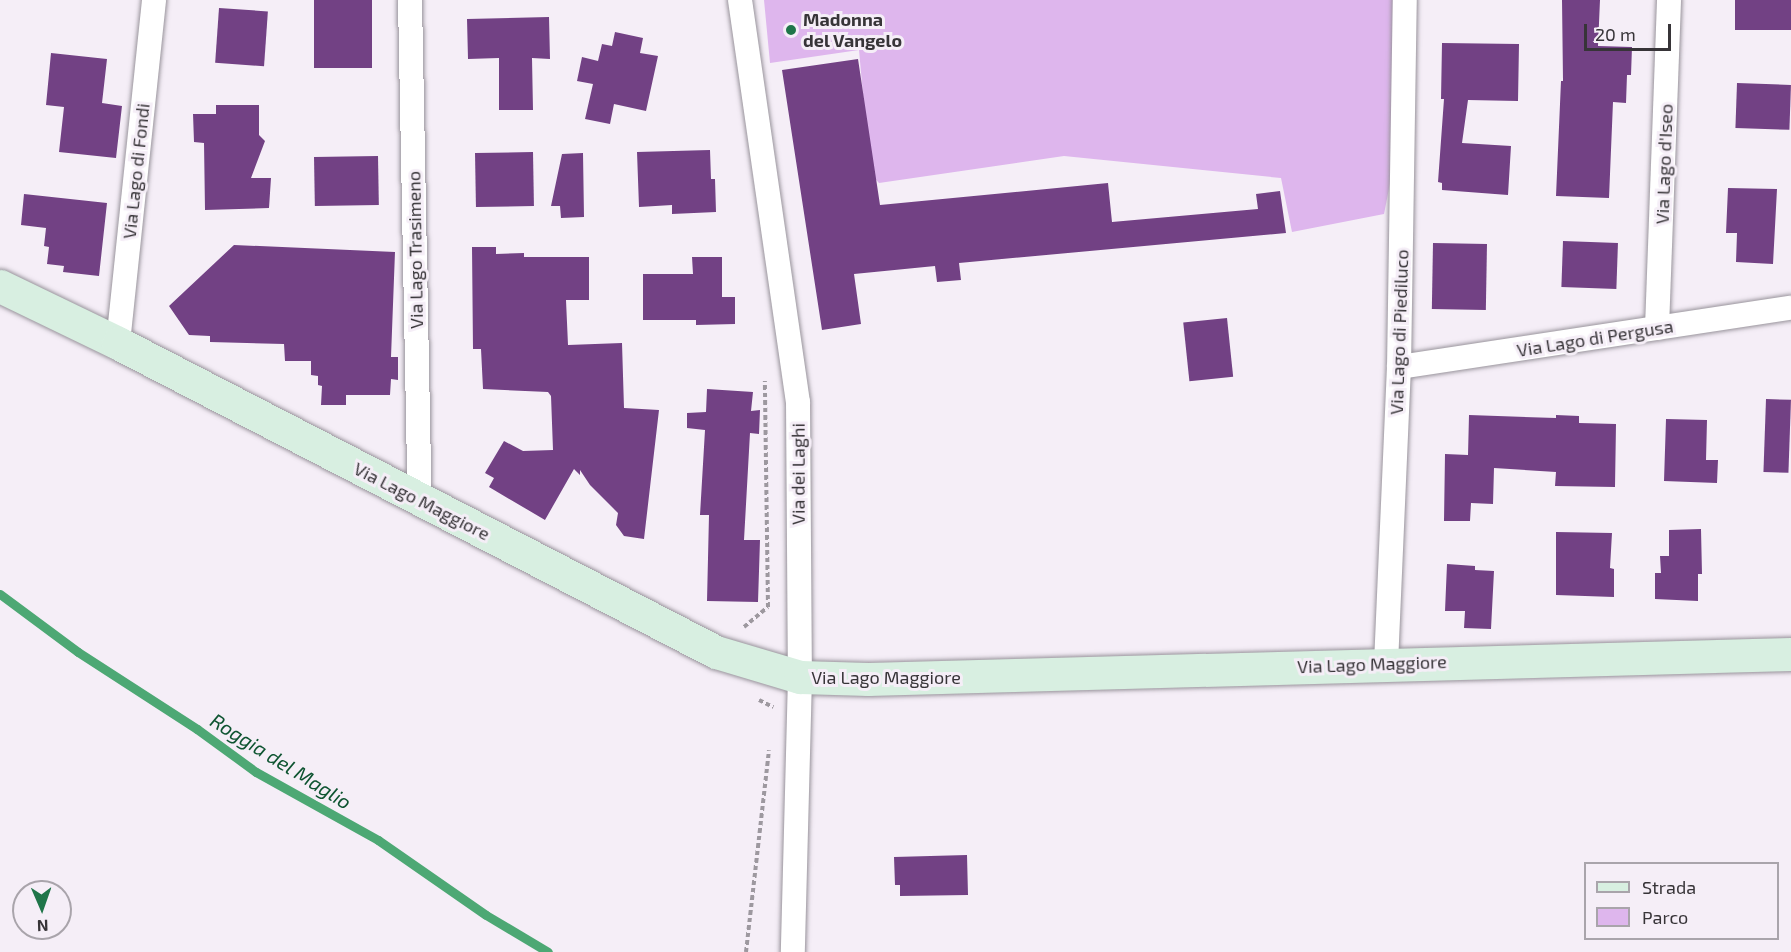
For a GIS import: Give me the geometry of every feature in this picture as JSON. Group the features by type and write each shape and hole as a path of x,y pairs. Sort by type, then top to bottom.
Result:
{"street":[{"name":"Via Lago di Fondi","path":"118,343 154,0"},
{"name":"Via Lago Trasimeno","path":"410,0 420,499"},
{"name":"Via dei Laghi","path":"740,0 798,402 800,677 793,952"},
{"name":"Via Lago di Piediluco","path":"1386,664 1399,368 1405,0"},
{"name":"Via Lago d'Iseo","path":"1657,328 1669,0"},
{"name":"Via Lago Maggiore","path":"0,286 118,343 716,652 800,677 868,679 1791,654"},
{"name":"Via Lago di Pergusa","path":"1399,368 1791,308"}],"path":[{"path":"716,652 768,607 765,379"},
{"path":"754,697 774,707 773,716"},
{"path":"746,952 770,744"}],"green space":[{"path":"764,0 1401,0 1401,128 1384,214 1292,232 1281,178 1064,156 879,183 870,173 859,50 770,63"}],"building":[{"path":"314,0 372,0 372,68 314,68"},
{"path":"1562,0 1600,0 1598,46 1632,47 1631,75 1627,75 1626,103 1613,102 1609,198 1556,196 1561,81 1563,81"},
{"path":"1735,0 1791,0 1791,30 1735,30"},
{"path":"219,8 268,11 264,66 215,63"},
{"path":"549,17 550,59 532,58 533,110 499,110 499,58 468,59 467,19"},
{"path":"615,32 643,38 640,53 658,56 646,111 614,104 610,124 585,119 593,84 577,81 582,57 598,61 602,44 612,46"},
{"path":"1442,43 1519,44 1518,101 1468,100 1462,143 1511,146 1508,195 1442,190 1442,183 1438,182 1444,99 1441,99"},
{"path":"51,53 107,59 102,103 122,106 116,158 59,152 64,107 46,105"},
{"path":"858,59 880,205 1108,183 1112,222 1258,209 1256,194 1280,191 1286,233 959,263 961,280 937,282 935,266 854,274 861,324 822,330 782,70"},
{"path":"1737,83 1791,85 1789,130 1735,128"},
{"path":"216,105 259,105 259,135 265,141 251,178 271,178 269,208 205,210 204,143 194,142 193,114 216,114"},
{"path":"710,150 711,179 715,179 716,212 672,214 672,205 639,207 637,152"},
{"path":"533,152 534,206 476,207 475,153"},
{"path":"583,153 584,217 561,218 560,206 551,206 562,154"},
{"path":"378,156 379,205 315,206 314,157"},
{"path":"1728,188 1777,189 1773,264 1736,262 1737,233 1726,233"},
{"path":"24,194 107,203 99,276 63,272 64,266 47,264 49,247 44,246 46,228 21,225"},
{"path":"1563,241 1618,243 1616,289 1561,287"},
{"path":"1433,243 1487,244 1486,310 1432,309"},
{"path":"234,245 395,252 391,357 398,357 398,380 391,379 390,395 346,395 346,405 321,405 322,386 318,385 318,376 311,375 311,361 285,361 284,344 210,342 210,336 189,335 169,306"},
{"path":"472,247 496,247 496,254 524,253 524,257 589,257 589,300 566,300 568,345 622,343 624,408 659,410 644,539 624,536 616,525 618,513 590,485 580,470 580,475 574,469 545,520 489,487 494,478 485,473 504,441 523,451 553,450 551,396 548,392 483,389 481,349 473,349"},
{"path":"692,257 722,257 722,297 735,297 735,324 696,325 696,320 643,320 643,274 693,274"},
{"path":"1227,318 1233,377 1189,381 1183,323"},
{"path":"707,389 753,392 751,411 760,410 759,434 750,433 744,540 760,540 758,602 707,601 709,515 700,515 705,430 687,428 687,413 706,412"},
{"path":"1766,399 1791,400 1788,473 1763,472"},
{"path":"1469,415 1556,418 1556,415 1579,416 1579,423 1616,424 1615,487 1555,486 1556,472 1494,468 1493,504 1471,503 1470,521 1444,521 1445,454 1468,455"},
{"path":"1666,419 1707,420 1706,460 1718,460 1717,483 1664,481"},
{"path":"1701,529 1702,574 1698,574 1698,601 1655,599 1655,573 1661,573 1660,556 1669,556 1669,530"},
{"path":"1556,532 1612,533 1610,568 1614,569 1614,597 1556,595"},
{"path":"1447,564 1475,566 1475,570 1494,571 1491,629 1464,628 1465,611 1445,611"},
{"path":"967,855 968,895 900,896 900,885 895,885 894,857"}],"waterway":[{"name":"Roggia del Maglio","path":"0,594 78,652 197,729 256,772 378,840 486,915 548,952"}],"place":[{"name":"Madonna del Vangelo","path":"791,30"}]}
